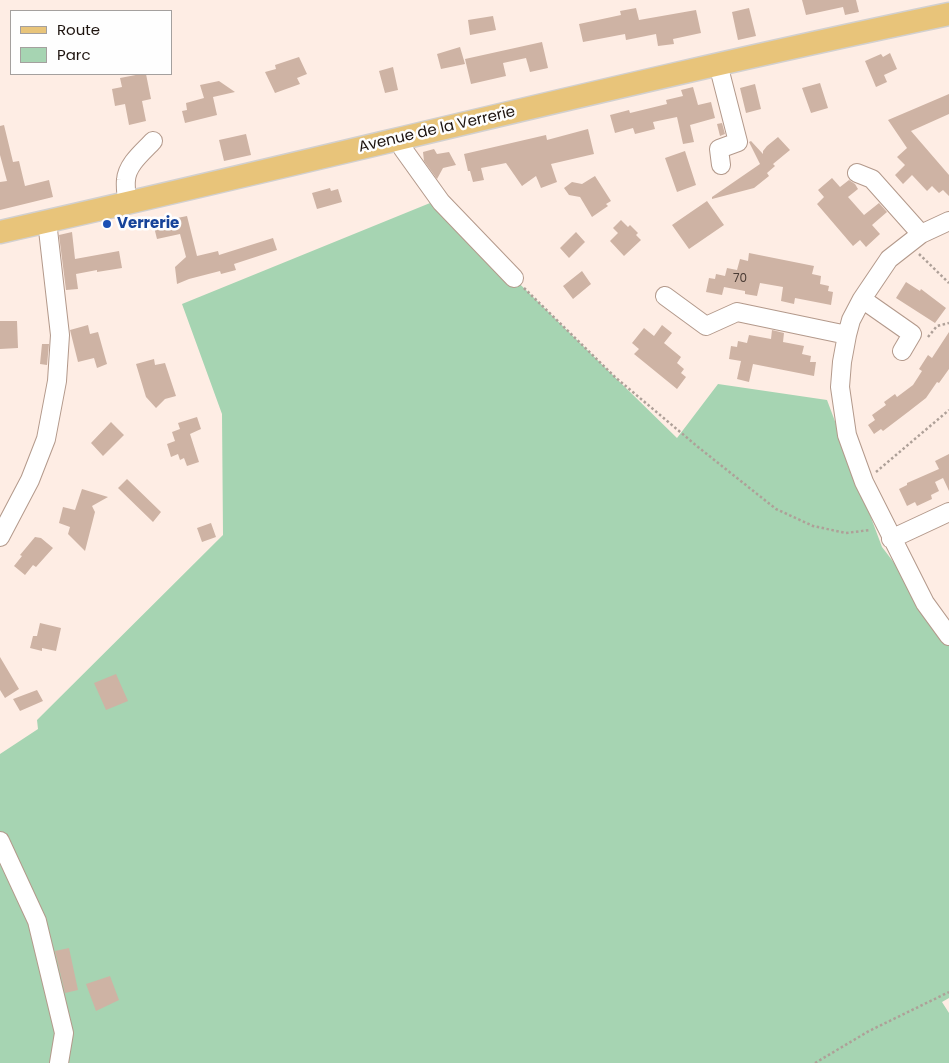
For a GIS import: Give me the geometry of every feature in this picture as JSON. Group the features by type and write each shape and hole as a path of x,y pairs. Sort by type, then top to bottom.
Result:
{"main road":[{"name":"Avenue de la Verrerie","path":"874,30 949,5"},
{"name":"Avenue de la Verrerie","path":"0,232 127,204 718,64 949,14"}],"street":[{"path":"718,64 738,142 719,149 721,165"},
{"path":"400,139 403,149 441,202 514,278"},
{"path":"127,204 126,178 128,172 153,141"},
{"path":"857,173 872,178 921,234"},
{"path":"0,537 30,480 46,439 57,381 60,335 47,221"},
{"path":"949,221 921,234 889,260 862,299 851,320 847,335 840,387 846,435 864,482 925,602 949,636"},
{"path":"665,296 706,326 737,312 847,335"},
{"path":"862,299 912,334 902,351"},
{"path":"889,533 949,512"},
{"path":"0,841 37,921 64,1033 58,1063"}],"path":[{"path":"907,245 949,282"},
{"path":"514,278 615,377 698,447 776,509 812,526 846,533 889,533"},
{"path":"912,334 928,338 937,326 949,324"},
{"path":"864,482 949,410"},
{"path":"815,1063 869,1031 949,992"}],"green space":[{"path":"435,201 677,438 718,384 827,400 882,547 949,635 949,998 942,1002 949,1013 949,1063 0,1063 0,754 38,729 37,720 223,535 222,414 182,304"}],"building":[{"path":"802,0 856,0 859,12 845,15 843,7 806,15"},
{"path":"636,8 639,20 696,10 701,33 673,39 674,44 658,46 656,34 626,40 625,34 583,42 579,24 621,15 620,11"},
{"path":"749,8 756,36 738,40 732,12"},
{"path":"493,16 496,30 470,35 468,20"},
{"path":"542,42 548,68 530,72 526,58 503,63 506,76 471,84 465,59"},
{"path":"460,47 465,64 441,69 437,54"},
{"path":"890,53 897,69 884,75 887,82 876,87 865,61 881,54 883,57"},
{"path":"299,57 307,74 297,78 300,84 275,93 265,72 276,69 275,65"},
{"path":"393,67 398,90 385,93 379,71"},
{"path":"146,75 151,99 142,101 146,121 129,125 125,104 115,106 112,89 122,87 120,78"},
{"path":"219,81 235,92 213,97 217,115 185,123 182,111 187,110 186,103 204,98 200,85"},
{"path":"820,83 828,108 811,113 802,88"},
{"path":"755,84 761,109 746,113 740,88"},
{"path":"693,87 698,105 711,102 715,118 690,125 694,142 683,144 677,117 653,122 655,129 635,134 633,128 615,133 610,115 629,110 630,113 667,104 666,100 683,96 681,90"},
{"path":"949,94 949,114 911,131 949,175 949,196 943,190 939,193 932,186 927,191 912,175 903,184 895,175 905,165 897,157 907,148 888,120"},
{"path":"722,123 725,134 720,136 717,124"},
{"path":"4,125 13,162 19,161 25,186 49,180 53,197 0,210 0,182 7,181 0,155 0,126"},
{"path":"588,129 594,154 551,164 557,182 541,188 536,176 522,186 506,163 481,168 484,180 473,182 470,171 468,171 464,154 546,135 547,140"},
{"path":"246,134 251,155 224,161 219,140"},
{"path":"778,137 790,150 773,164 775,166 767,173 769,176 754,188 712,199 712,197 760,164 749,142 751,141 763,154 767,146"},
{"path":"434,149 437,154 449,152 456,165 443,168 437,179 424,161 423,152"},
{"path":"685,151 696,185 677,192 665,158"},
{"path":"595,176 611,201 606,204 608,206 592,217 580,197 569,195 564,188 572,182 582,184"},
{"path":"832,178 840,187 849,180 855,184 858,189 848,197 864,215 879,203 887,212 872,225 880,234 866,247 860,240 853,246 817,204 824,197 818,190"},
{"path":"330,188 331,191 338,189 342,202 317,209 312,193"},
{"path":"707,201 724,225 689,249 672,225"},
{"path":"187,216 197,256 218,251 219,255 273,238 277,250 234,264 236,270 221,274 220,271 177,284 175,267 186,257 180,234 157,239 153,223"},
{"path":"621,220 638,233 636,235 641,240 624,256 610,241 618,233 613,228"},
{"path":"72,232 75,259 119,251 122,268 76,274 78,289 66,290 59,235"},
{"path":"576,232 585,242 569,258 560,248"},
{"path":"749,253 814,266 812,274 821,276 820,284 829,286 828,291 833,292 831,305 795,298 794,304 781,301 783,287 760,283 757,296 745,294 745,291 724,287 722,295 706,292 709,278 715,279 716,274 725,276 727,268 737,270 740,259 748,261"},
{"path":"582,271 591,284 573,299 563,286"},
{"path":"906,282 920,291 921,289 946,308 935,323 896,298"},
{"path":"0,321 17,321 18,348 0,349"},
{"path":"88,325 90,334 98,332 107,364 97,368 94,358 78,362 70,330"},
{"path":"662,325 672,333 664,343 681,357 677,363 684,369 681,373 686,377 677,389 634,354 639,349 632,343 644,328 654,336"},
{"path":"772,330 784,333 783,342 804,346 802,354 811,356 810,362 816,362 814,376 753,364 749,382 737,379 741,361 729,359 731,346 737,347 738,341 747,343 749,335 771,339"},
{"path":"949,332 949,369 939,383 937,382 926,398 883,431 881,429 874,434 868,425 875,420 872,415 886,405 884,402 895,394 897,397 913,385 922,371 919,369 928,355 932,358"},
{"path":"42,344 49,344 47,365 40,364"},
{"path":"154,359 155,365 165,363 176,396 165,399 156,408 146,397 136,364"},
{"path":"197,417 201,429 190,434 199,462 187,466 184,458 180,460 178,454 171,457 167,444 175,441 172,432 180,429 178,423"},
{"path":"111,422 124,435 103,456 91,443"},
{"path":"949,454 949,491 943,478 935,482 939,491 931,495 932,499 917,506 915,502 907,506 899,489 907,485 907,483 939,469 935,461"},
{"path":"127,479 161,512 153,522 118,488"},
{"path":"82,489 108,497 92,506 95,512 85,551 68,534 70,527 59,523 63,507 75,510"},
{"path":"211,523 216,537 202,542 197,528"},
{"path":"35,537 41,538 53,548 36,567 33,565 25,575 14,566 22,556 20,555"},
{"path":"40,623 61,628 56,651 42,648 42,651 30,648 33,636 37,636"},
{"path":"0,657 19,689 5,698 0,690"},
{"path":"116,674 128,701 106,710 94,683"},
{"path":"37,690 43,701 20,711 13,699"},
{"path":"69,948 78,990 65,993 55,951"},
{"path":"110,976 119,1000 96,1011 86,984"}],"place":[{"name":"Verrerie","path":"107,224"}]}
